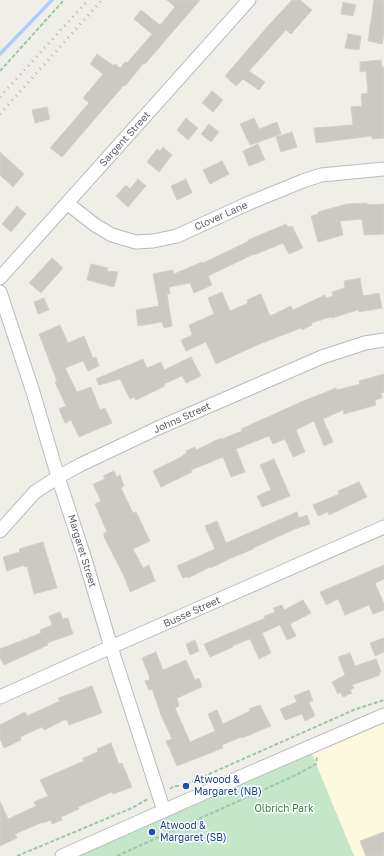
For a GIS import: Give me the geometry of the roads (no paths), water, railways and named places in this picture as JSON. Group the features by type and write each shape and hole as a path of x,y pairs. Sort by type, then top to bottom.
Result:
{"street":[{"name":"Sargent Street","path":"0,278 249,0"},
{"name":"Clover Lane","path":"67,203 95,225 112,235 136,242 153,241 177,236 249,203 321,175 384,169"},
{"name":"Margaret Street","path":"0,292 33,392 111,647 164,811"},
{"name":"Johns Street","path":"0,531 35,492 58,476 158,428 322,357 365,343 384,340"},
{"name":"Busse Street","path":"0,697 384,527"},
{"path":"62,856 384,715"}],"waterway":[{"path":"0,54 52,0"}],"railway":[{"path":"0,97 88,0"},
{"path":"0,114 102,0"}],"place":[{"name":"Atwood & Margaret (NB)","path":"186,786"},
{"name":"Atwood & Margaret (SB)","path":"152,832"}],"park label":[{"name":"Olbrich Park","path":"284,809"}]}
